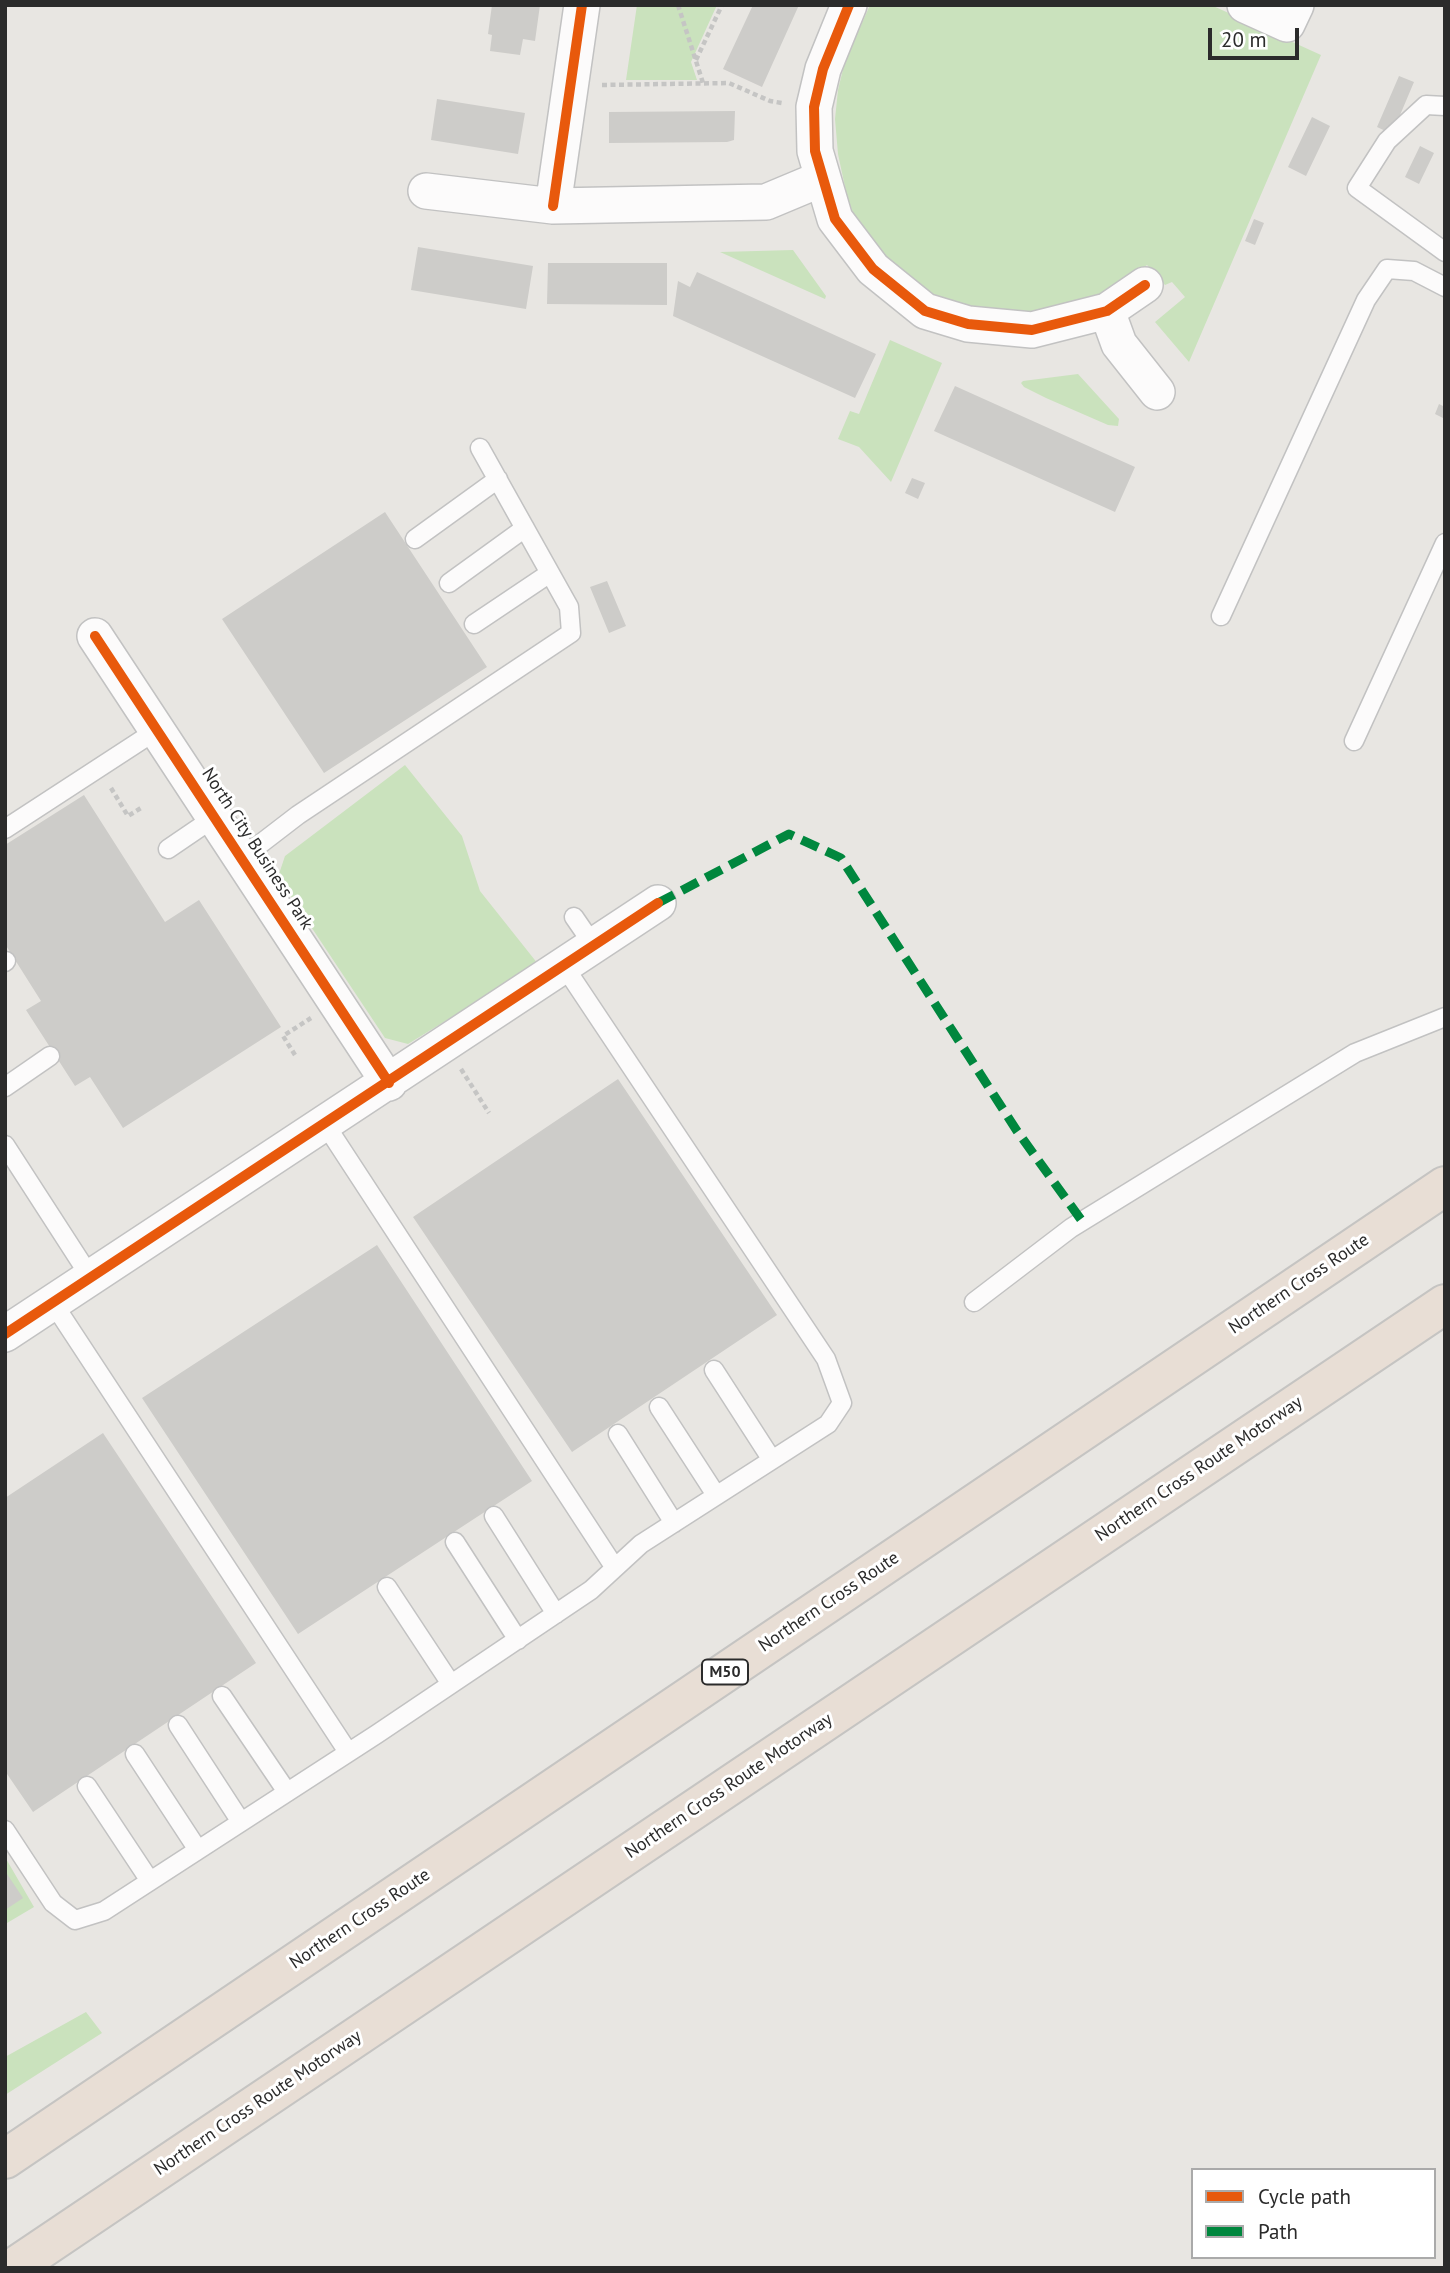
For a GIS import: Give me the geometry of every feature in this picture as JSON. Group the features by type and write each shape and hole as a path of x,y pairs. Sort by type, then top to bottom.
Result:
{"highway":[{"name":"Northern Cross Route","path":"5,2159 1445,1186"},
{"name":"Northern Cross Route Motorway","path":"13,2268 1445,1304"}],"street":[{"path":"553,206 582,5"},
{"path":"849,5 823,69 814,107 815,150 821,179 835,219 873,268 925,311 968,324 1032,330 1107,311 1145,285"},
{"path":"1245,5 1287,24 1296,5"},
{"path":"426,191 553,206 766,202 821,179"},
{"path":"1107,311 1119,344 1157,392"},
{"name":"North City Business Park","path":"94,636 388,1083"},
{"path":"5,1334 658,902"}],"lane":[{"path":"1445,106 1426,105 1387,141 1357,188 1445,252"},
{"path":"1221,616 1373,289 1387,269 1414,271 1445,287"},
{"path":"242,858 298,815 572,633 569,607 481,448"},
{"path":"415,539 498,479"},
{"path":"449,583 525,528"},
{"path":"1354,741 1445,543"},
{"path":"474,624 550,573"},
{"path":"5,829 157,730"},
{"path":"168,849 215,817"},
{"path":"574,917 594,946"},
{"path":"5,1830 53,1903 75,1920 104,1912 592,1590 641,1544 828,1424 842,1403 826,1359 564,966"},
{"path":"974,1302 1071,1228 1355,1053 1445,1017"},
{"path":"5,1087 50,1056"},
{"path":"325,1124 615,1568"},
{"path":"5,1145 91,1278"},
{"path":"53,1303 348,1752"},
{"path":"714,1370 772,1460"},
{"path":"659,1407 716,1495"},
{"path":"618,1434 674,1523"},
{"path":"494,1516 556,1614"},
{"path":"455,1542 517,1640"},
{"path":"387,1587 451,1684"},
{"path":"222,1696 287,1792"},
{"path":"178,1725 241,1822"},
{"path":"135,1754 198,1850"},
{"path":"86,1786 150,1881"}],"path":[{"path":"678,5 703,83"},
{"path":"696,61 722,5"},
{"path":"570,86 729,83 770,101 814,107"},
{"path":"98,768 128,816 141,808"},
{"path":"295,1055 283,1036 336,1002"},
{"path":"446,1044 489,1113"}],"green space":[{"path":"637,5 717,5 691,62 697,80 626,80"},
{"path":"870,5 1211,5 1321,55 1189,362 1155,322 1185,297 1172,282 1165,285 1147,265 1098,298 1031,315 1003,314 943,300 907,283 862,233 848,201 838,154 835,119 845,61"},
{"path":"793,250 826,296 825,299 720,252"},
{"path":"890,340 942,363 891,482 859,447 838,439 850,411 859,414"},
{"path":"1078,374 1119,419 1118,426 1108,425 1046,398 1021,383"},
{"path":"405,765 462,836 480,891 538,964 408,1044 385,1038 278,877 285,856"},
{"path":"5,1857 34,1907 7,1923 5,1922"},
{"path":"86,2012 102,2033 5,2095 5,2057"}],"building":[{"path":"492,5 540,5 535,41 523,39 520,55 490,51 492,35 488,34"},
{"path":"753,5 799,5 762,87 723,69"},
{"path":"1399,76 1414,82 1392,134 1377,127"},
{"path":"437,99 525,113 518,154 431,140"},
{"path":"735,111 734,140 727,142 609,143 609,112"},
{"path":"1312,117 1330,126 1306,176 1288,167"},
{"path":"1420,146 1434,153 1419,184 1405,177"},
{"path":"1254,219 1264,223 1255,245 1245,241"},
{"path":"418,247 533,266 526,309 411,290"},
{"path":"548,263 667,263 667,305 547,304"},
{"path":"697,272 876,354 855,398 673,316 678,281 690,287"},
{"path":"955,386 1135,467 1115,512 934,431"},
{"path":"1439,404 1445,407 1445,419 1435,414"},
{"path":"912,478 925,483 918,499 905,493"},
{"path":"385,512 487,667 324,773 222,619"},
{"path":"607,581 626,626 609,633 590,587"},
{"path":"84,795 165,922 199,900 281,1027 123,1128 90,1077 75,1086 26,1010 41,1001 5,944 5,845"},
{"path":"618,1079 777,1315 572,1452 413,1217"},
{"path":"377,1245 532,1481 298,1634 142,1398"},
{"path":"103,1433 256,1663 33,1812 5,1771 5,1498"},
{"path":"5,1871 23,1898 5,1910"}],"marked path":[{"path":"658,903 789,834 841,858 1017,1131 1082,1221"}],"cycle path":[{"path":"553,206 582,5"},
{"path":"849,5 823,69 814,107 815,151 835,219 873,269 925,311 968,324 1032,330 1107,311 1145,285"},
{"path":"95,636 389,1083"},
{"path":"5,1334 658,903"}]}
